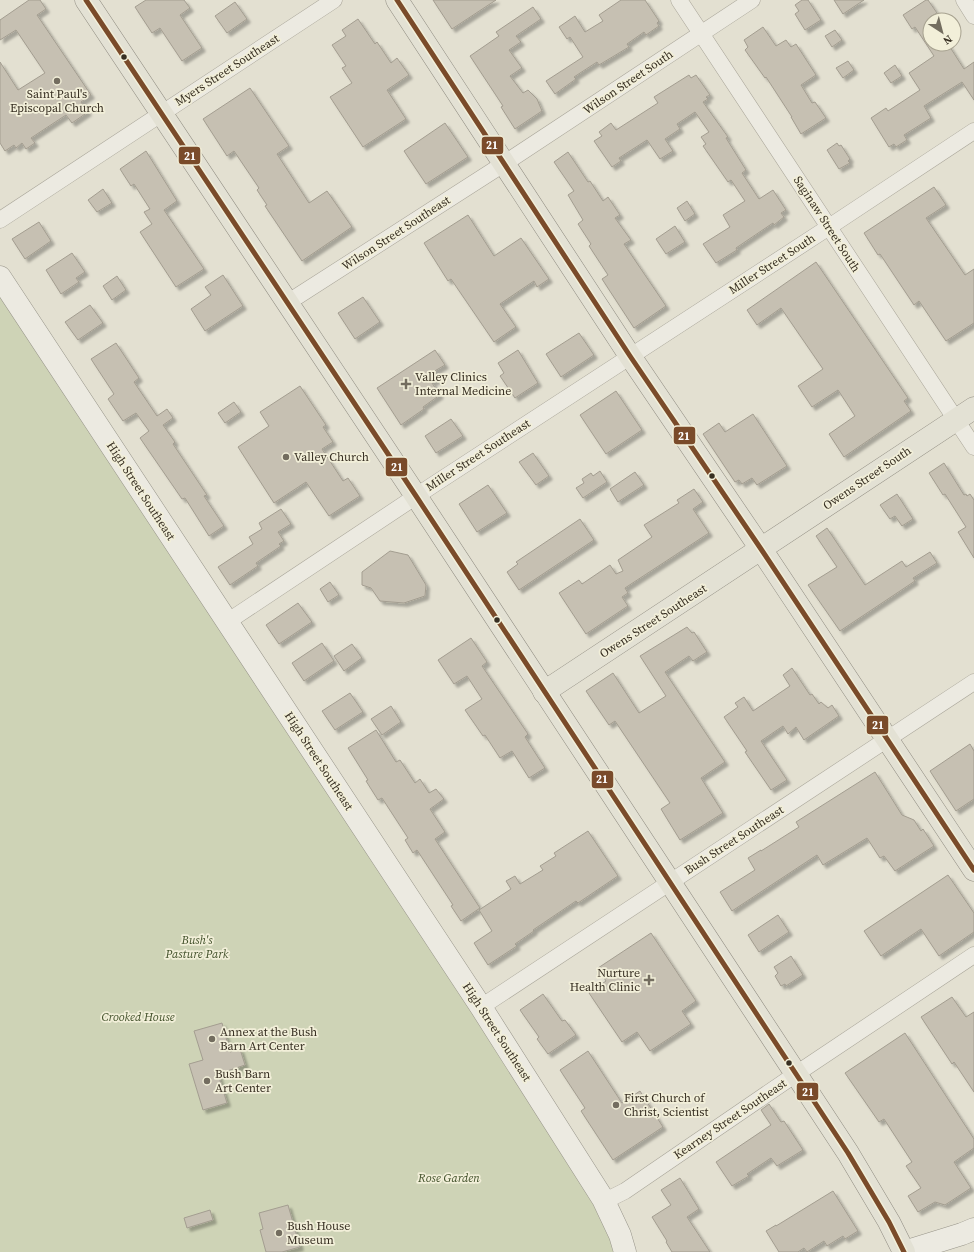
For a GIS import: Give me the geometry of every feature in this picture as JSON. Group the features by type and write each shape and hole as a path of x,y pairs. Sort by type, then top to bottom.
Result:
{"main road":[{"path":"86,0 416,496 851,1158 894,1230 904,1252"},
{"path":"397,0 630,356 761,549 974,870"},
{"name":"Owens Street South","path":"761,549 974,408"},
{"name":"Owens Street Southeast","path":"544,692 761,549"}],"street":[{"name":"Myers Street Southeast","path":"0,220 334,0"},
{"name":"Saginaw Street South","path":"680,0 974,448"},
{"name":"Wilson Street South","path":"505,163 752,0"},
{"path":"964,0 974,16"},
{"name":"Miller Street South","path":"630,356 974,131"},
{"name":"Wilson Street Southeast","path":"287,303 505,163"},
{"name":"High Street Southeast","path":"0,277 481,1007 603,1199 620,1235 625,1252"},
{"name":"Miller Street Southeast","path":"227,622 630,356"},
{"name":"Bush Street Southeast","path":"481,1007 974,682"},
{"name":"Kearney Street Southeast","path":"603,1199 625,1191 974,955"},
{"path":"904,1252 974,1229"}],"green space":[{"name":"Bush's Pasture Park","path":"0,290 597,1203 617,1252 0,1252"}],"building":[{"name":"Saint Paul's Episcopal Church","path":"29,0 40,0 46,9 37,15 91,95 81,102 88,112 72,123 66,115 31,138 35,143 26,149 22,143 16,148 14,145 5,151 0,143 0,62 18,90 45,73 16,30 0,40 0,20"},
{"path":"146,0 184,0 190,8 180,15 202,48 182,61 160,28 152,33 135,7"},
{"path":"433,0 496,0 452,29"},
{"path":"621,0 645,0 659,21 657,23 659,26 646,35 644,32 627,44 629,47 599,65 597,62 574,77 576,79 555,94 546,81 583,57 570,37 567,39 559,27 575,16 585,32 603,21 599,15"},
{"path":"802,0 808,0 821,20 805,30 795,14 799,11 795,5"},
{"path":"834,0 864,0 843,14"},
{"path":"926,0 928,0 936,12 922,12 922,38 915,27 912,29 903,15"},
{"path":"235,2 247,19 227,33 215,16"},
{"path":"533,7 541,19 516,36 521,42 509,50 522,68 510,76 523,93 528,90 537,99 542,111 515,129 501,107 503,106 470,56 499,36 496,32"},
{"path":"358,19 375,44 377,42 391,63 397,58 409,75 387,90 406,119 363,147 330,97 352,83 342,68 346,66 332,45 346,36 342,30"},
{"path":"763,27 776,46 786,40 791,47 796,44 816,75 801,85 812,103 815,102 826,118 801,134 792,117 766,77 765,78 745,50 748,47 744,40"},
{"path":"835,30 842,40 832,47 825,36"},
{"path":"931,52 953,52 964,69 974,62 974,100 962,82 924,106 931,118 904,135 907,140 896,147 894,144 889,147 871,118 886,108 888,111 920,90 909,73 934,56"},
{"path":"848,61 854,70 843,78 836,68"},
{"path":"895,65 902,76 891,83 884,73"},
{"path":"689,75 691,78 696,75 710,95 706,97 708,99 703,102 728,137 726,138 746,170 742,173 759,199 773,190 786,210 781,213 784,217 774,225 773,223 736,248 737,250 716,263 703,244 730,227 723,215 745,201 731,180 728,182 703,146 706,144 701,137 709,132 695,112 677,124 680,129 665,139 673,151 660,159 647,140 619,158 621,161 612,167 594,141 602,136 599,132 611,123 616,130 658,103 654,97"},
{"path":"250,88 289,146 277,154 309,203 327,191 352,227 302,261 265,206 267,205 257,190 259,188 234,151 227,156 203,119"},
{"path":"445,123 468,157 426,184 404,151"},
{"path":"837,143 839,146 841,145 850,159 848,161 850,163 839,169 827,150"},
{"path":"146,151 177,201 164,210 204,269 176,287 140,232 152,224 144,212 150,209 134,184 131,186 120,169"},
{"path":"568,152 603,201 608,197 620,215 615,218 631,240 624,244 666,306 634,328 602,279 608,275 589,246 591,244 578,224 583,220 568,195 574,191 554,162"},
{"path":"934,187 946,205 926,218 965,275 974,269 974,323 946,341 919,301 914,305 864,233"},
{"path":"103,189 112,203 97,212 88,200"},
{"path":"687,201 695,214 685,221 677,208"},
{"path":"468,215 494,256 521,238 549,279 537,287 534,281 500,304 516,327 494,342 451,279 448,281 424,243"},
{"path":"39,222 51,241 25,259 12,239"},
{"path":"675,226 685,242 666,254 656,239"},
{"path":"72,253 85,272 76,278 79,282 61,294 46,270"},
{"path":"816,262 908,398 904,401 911,411 844,457 829,434 855,416 838,390 812,407 798,386 823,369 781,308 757,325 747,310"},
{"path":"223,275 243,306 205,331 191,309 211,295 205,287"},
{"path":"117,276 126,290 112,300 103,286"},
{"path":"363,297 380,322 355,339 338,313"},
{"path":"90,305 103,323 78,340 65,322"},
{"path":"579,333 594,355 561,377 546,354"},
{"path":"116,343 139,378 134,382 157,416 167,409 173,418 163,425 175,442 173,444 207,495 204,496 224,526 209,536 185,498 182,499 140,438 149,431 136,413 123,421 108,399 114,394 91,359"},
{"path":"435,350 445,365 433,372 438,379 432,383 440,395 423,407 424,409 401,425 377,388"},
{"path":"518,350 538,383 515,398 500,376 504,373 498,363"},
{"name":"Valley Church","path":"300,386 326,425 323,427 333,442 322,449 343,481 348,478 360,496 329,516 306,482 274,503 238,447 269,426 260,412"},
{"path":"616,391 642,430 606,454 580,415"},
{"path":"234,402 241,412 225,423 218,413"},
{"path":"753,414 787,466 757,485 752,478 742,484 739,480 735,482 703,434 719,423 725,432"},
{"path":"451,419 463,436 436,453 425,436"},
{"path":"533,453 549,476 536,485 519,462"},
{"path":"944,463 964,495 966,494 967,496 970,494 974,500 974,558 958,532 966,527 945,494 943,495 929,473"},
{"path":"600,471 607,482 583,498 576,488 584,483 582,479 591,473 593,476"},
{"path":"635,472 644,485 618,502 610,489"},
{"path":"488,485 507,513 477,532 459,504"},
{"path":"694,489 703,502 693,509 709,533 625,588 628,593 622,597 628,606 586,634 559,593 579,580 582,584 610,565 616,574 623,571 618,560 652,537 644,525 679,503 677,500"},
{"path":"897,494 913,519 902,526 895,516 890,519 880,505"},
{"path":"281,509 291,524 278,532 284,541 279,544 281,546 256,563 258,566 230,585 218,567 253,544 249,537 262,529 259,523"},
{"path":"580,519 594,540 519,590 507,572 518,564 516,562"},
{"path":"827,528 865,585 902,561 906,567 930,552 937,563 913,578 915,581 840,631 808,585 837,567 816,536"},
{"path":"390,551 408,555 426,585 425,596 404,603 380,601 371,588 362,585 362,572"},
{"path":"330,582 339,595 328,602 320,589"},
{"path":"298,603 312,622 279,644 266,625"},
{"path":"687,627 692,633 694,632 707,652 693,661 689,656 665,672 725,762 701,778 723,813 680,840 661,809 670,803 615,721 609,725 586,691 613,673 639,713 666,696 640,656"},
{"path":"471,638 487,662 482,666 528,734 525,737 545,768 529,778 512,751 500,758 485,735 483,736 465,710 482,699 467,676 454,684 438,660"},
{"path":"322,643 334,661 304,681 292,663"},
{"path":"352,644 362,658 344,671 334,656"},
{"path":"792,668 810,695 812,694 819,704 821,702 828,708 832,705 839,716 804,740 796,727 788,734 783,726 761,741 787,780 771,790 745,752 747,751 724,717 738,707 735,703 744,697 753,711 790,686 783,675"},
{"path":"350,693 363,712 335,730 322,711"},
{"path":"391,706 401,722 382,735 371,719"},
{"path":"376,730 396,762 400,760 415,783 420,779 429,793 436,789 444,799 430,809 445,832 435,839 480,908 461,921 451,906 453,905 417,850 413,853 405,840 408,838 382,798 378,800 366,781 368,780 348,748"},
{"path":"970,744 974,751 974,799 956,811 930,771"},
{"path":"875,772 902,815 914,820 921,831 923,829 934,846 895,871 884,856 880,858 867,838 823,865 817,855 732,911 720,892 755,870 748,858 799,827 796,822"},
{"path":"588,831 618,876 578,903 576,901 533,930 534,931 515,944 517,946 488,965 474,943 492,931 479,910 511,889 506,881 515,876 520,884 543,870 540,866 556,856 554,853"},
{"path":"948,875 974,913 974,932 939,956 921,929 881,956 864,931"},
{"path":"778,915 789,932 759,952 748,935"},
{"path":"651,933 696,1001 682,1011 691,1024 650,1051 637,1032 622,1042 589,993 606,981 598,968"},
{"path":"791,956 803,975 786,986 785,984 781,986 775,976 778,973 774,967"},
{"path":"543,994 562,1021 565,1020 576,1035 548,1054 537,1039 539,1037 520,1010"},
{"path":"952,997 966,1017 974,1012 974,1092 954,1062 952,1064 921,1017"},
{"name":"Bush Barn Art Center","path":"222,1023 230,1052 240,1049 245,1065 218,1074 227,1103 203,1110 189,1064 203,1060 194,1031"},
{"path":"905,1033 974,1139 974,1148 954,1162 971,1188 945,1205 935,1202 918,1212 908,1196 921,1188 906,1166 912,1162 884,1119 879,1122 845,1073"},
{"name":"First Church of Christ, Scientist","path":"588,1051 622,1103 640,1091 663,1127 613,1160 581,1111 585,1108 560,1070"},
{"path":"769,1104 781,1122 784,1121 803,1150 777,1166 771,1158 747,1174 749,1176 732,1186 716,1162 771,1125 761,1110"},
{"path":"680,1178 699,1209 687,1217 710,1252 672,1252 652,1217 671,1205 661,1190"},
{"path":"833,1191 858,1231 845,1239 843,1236 827,1246 824,1241 807,1252 804,1248 798,1252 779,1252 766,1231"},
{"path":"288,1205 300,1247 282,1252 266,1252 260,1230 263,1229 259,1213"},
{"path":"210,1210 213,1220 187,1228 184,1218"}],"transit line":[{"name":"21","path":"86,0 416,496 848,1153 889,1222 904,1252"},
{"name":"21","path":"397,0 630,356 761,549 974,870"}],"place":[{"name":"Saint Paul's Episcopal Church","path":"57,81"},
{"name":"Valley Clinics Internal Medicine","path":"406,384"},
{"name":"Valley Church","path":"286,457"},
{"name":"Nurture Health Clinic","path":"649,980"},
{"name":"Annex at the Bush Barn Art Center","path":"212,1039"},
{"name":"Bush Barn Art Center","path":"207,1081"},
{"name":"First Church of Christ, Scientist","path":"616,1105"},
{"name":"Bush House Museum","path":"279,1233"}],"park label":[{"name":"Crooked House","path":"138,1017"},
{"name":"Rose Garden","path":"449,1178"}]}
